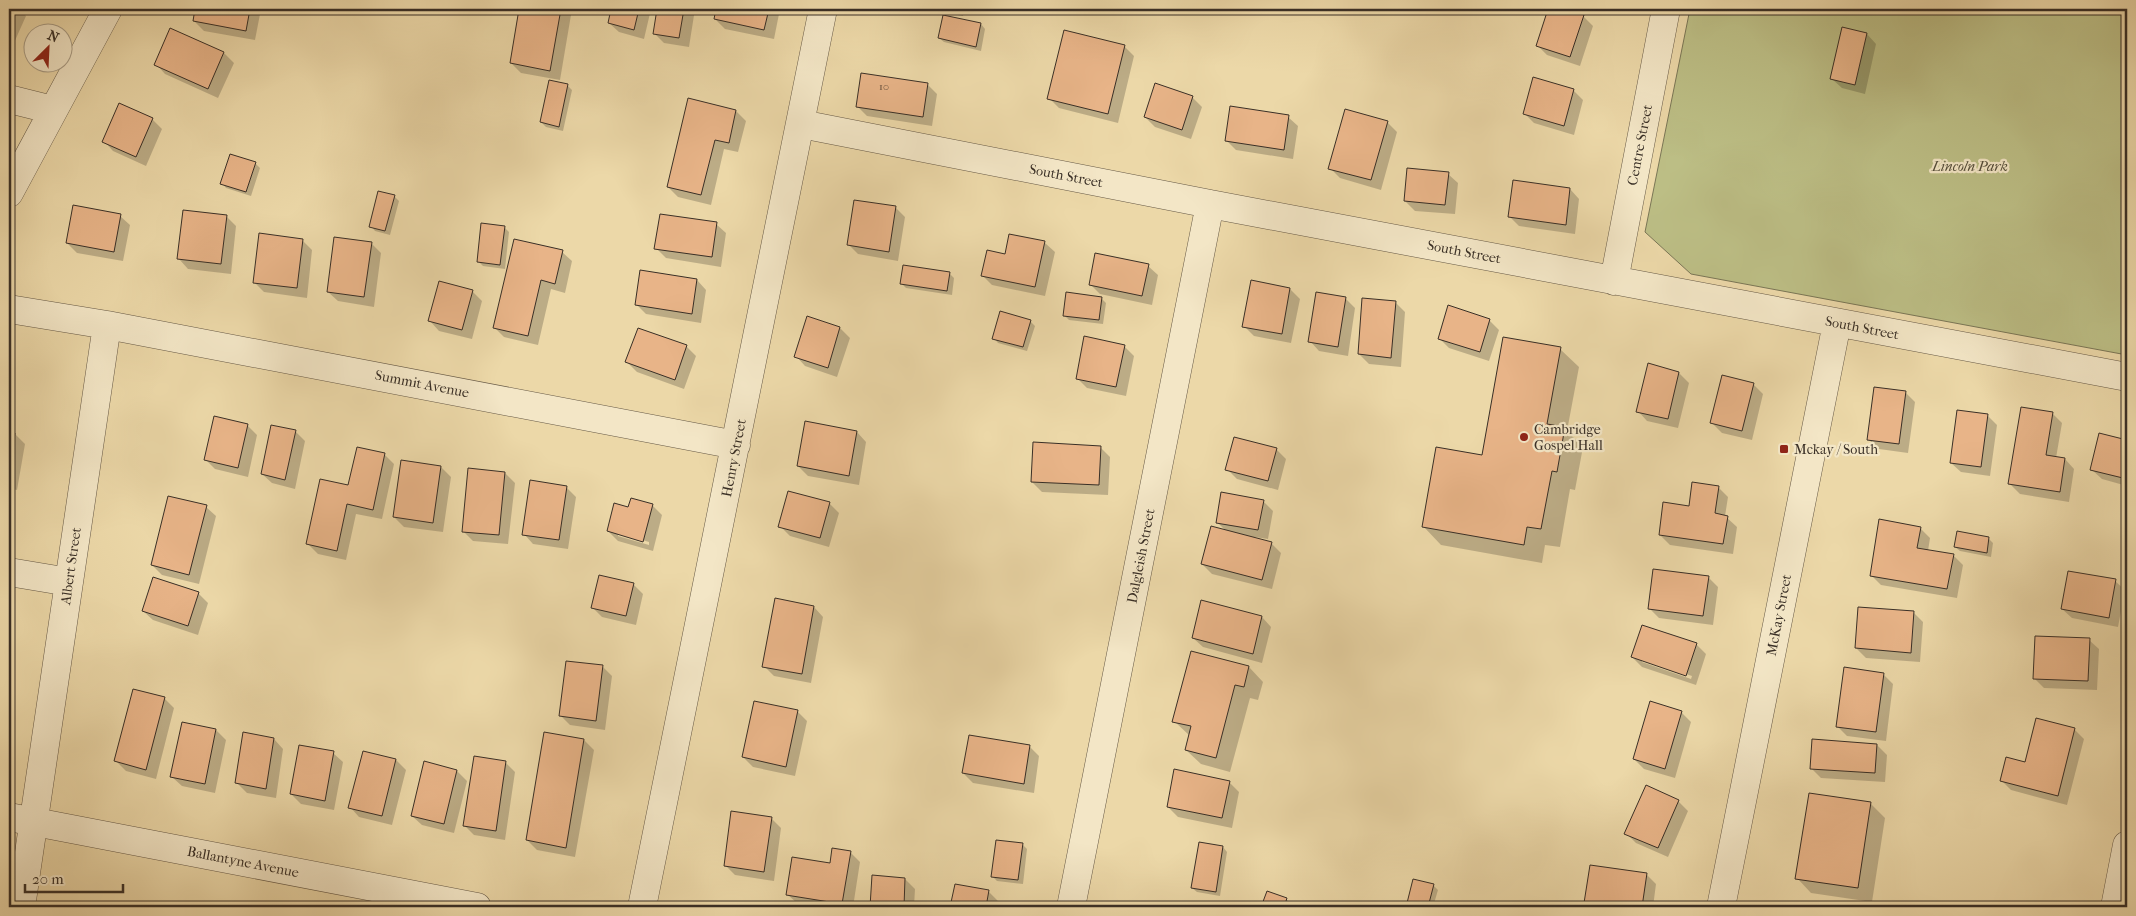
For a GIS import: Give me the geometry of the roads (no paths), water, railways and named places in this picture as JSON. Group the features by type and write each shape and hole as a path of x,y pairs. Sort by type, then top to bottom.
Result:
{"street":[{"path":"9,194 108,9"},
{"name":"Henry Street","path":"642,907 823,9"},
{"name":"Centre Street","path":"1614,281 1666,9"},
{"path":"9,99 53,110"},
{"name":"South Street","path":"801,124 1210,204 2127,377"},
{"name":"Dalgleish Street","path":"1071,907 1210,204"},
{"path":"9,309 108,325"},
{"name":"McKay Street","path":"1721,907 1836,323"},
{"name":"Summit Avenue","path":"108,325 736,445"},
{"name":"Albert Street","path":"21,907 21,820 69,582 108,325"},
{"path":"9,572 69,582"},
{"name":"Ballantyne Avenue","path":"21,820 477,907"},
{"path":"2115,907 2127,845"}],"place":[{"name":"Cambridge Gospel Hall","path":"1524,437"},
{"name":"Mckay / South","path":"1784,449"}],"park label":[{"name":"Lincoln Park","path":"1970,166"}]}
